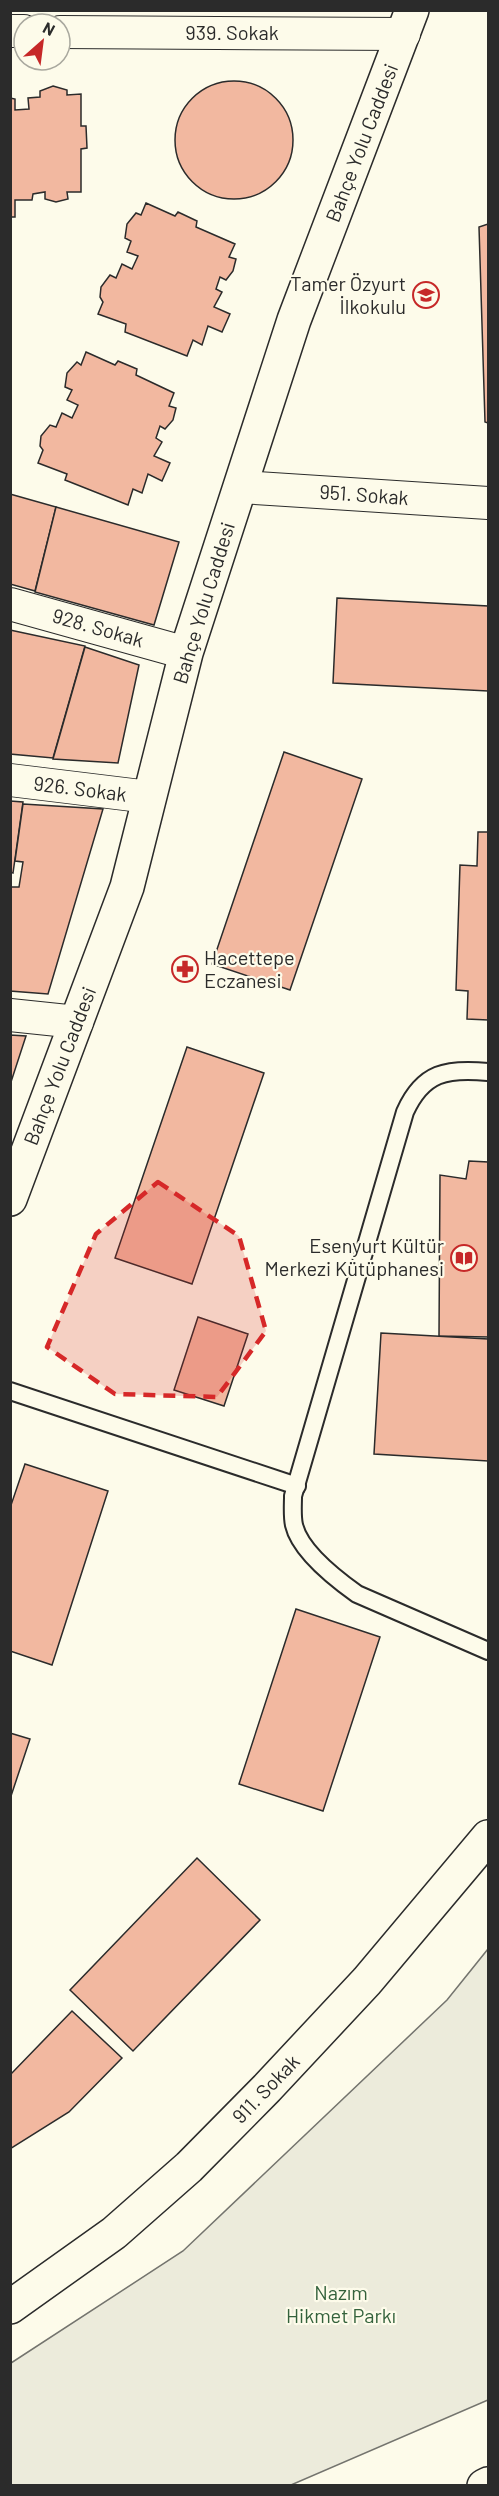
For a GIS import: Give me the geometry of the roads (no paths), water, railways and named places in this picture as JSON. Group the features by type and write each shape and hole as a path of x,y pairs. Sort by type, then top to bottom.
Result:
{"main road":[{"name":"Bahçe Yolu Caddesi","path":"10,1199 126,887 186,653 294,320 408,22"},
{"name":"911. Sokak","path":"10,2307 114,2233 189,2167 367,1981 489,1837"},
{"path":"484,2486 489,2484"}],"street":[{"name":"939. Sokak","path":"72,32 408,22"},
{"name":"951. Sokak","path":"240,487 489,503"},
{"name":"928. Sokak","path":"10,604 186,653"},
{"name":"926. Sokak","path":"10,780 149,797"},
{"path":"10,1015 77,1022"}],"lane":[{"path":"489,1072 460,1069 445,1072 420,1087 408,1106 293,1496 294,1525 310,1552 339,1582 357,1594 489,1651"},
{"path":"10,1391 297,1486"}],"place":[{"name":"Tamer Özyurt İlkokulu","path":"426,295"},
{"name":"Hacettepe Eczanesi","path":"185,969"},
{"name":"Esenyurt Kültür Merkezi Kütüphanesi","path":"464,1258"}],"park label":[{"name":"Nazım Hikmet Parkı","path":"341,2304"}]}
